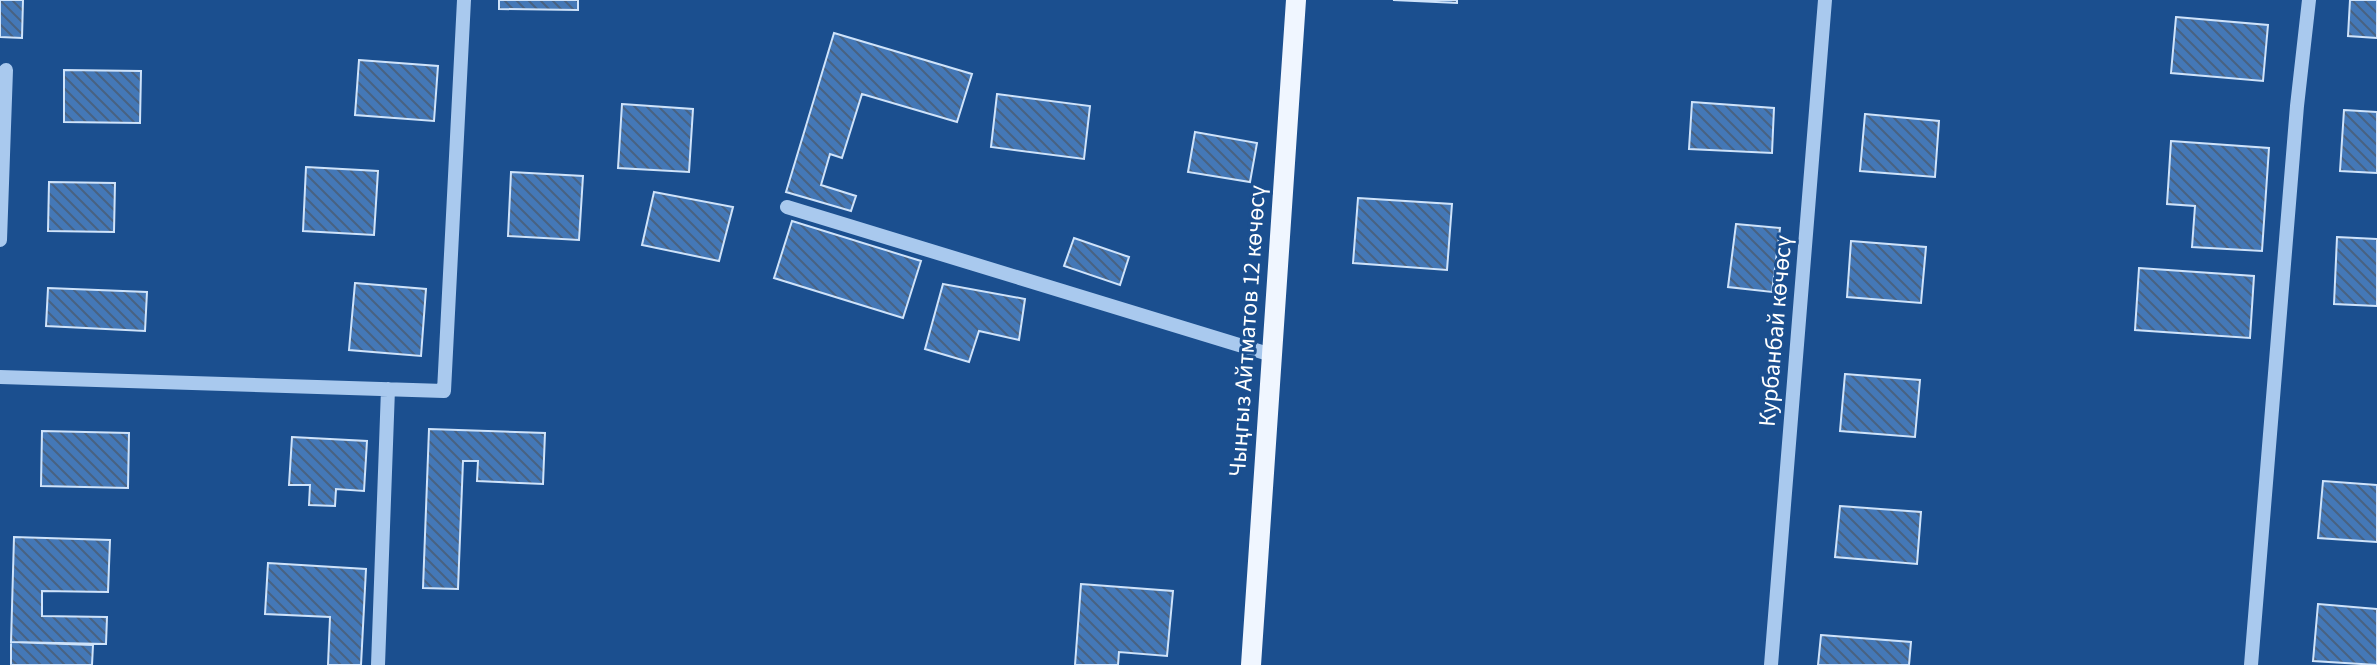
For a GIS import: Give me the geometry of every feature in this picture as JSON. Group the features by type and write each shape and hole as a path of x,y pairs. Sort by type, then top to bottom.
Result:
{"main road":[{"name":"Чыңгыз Айтматов 12 көчөсү","path":"1251,665 1296,0"}],"street":[{"path":"0,377 444,391 464,0"},
{"name":"Курбанбай көчөсү","path":"1771,665 1825,0"},
{"path":"2251,665 2297,106 2309,0"},
{"path":"0,240 6,70"},
{"path":"787,207 1272,355"},
{"path":"378,665 388,389"}],"building":[{"path":"0,0 23,0 22,38 0,37"},
{"path":"499,0 578,0 578,10 499,9"},
{"path":"1393,0 1457,0 1457,3"},
{"path":"2350,0 2377,0 2377,38 2348,36"},
{"path":"2176,17 2268,25 2263,81 2171,73"},
{"path":"834,33 972,74 957,122 862,94 842,158 830,154 821,185 856,196 851,211 786,192"},
{"path":"359,60 438,66 434,121 355,115"},
{"path":"64,70 141,71 140,123 64,122"},
{"path":"997,94 1090,106 1084,159 991,147"},
{"path":"1692,102 1774,108 1772,153 1689,149"},
{"path":"622,104 693,109 689,172 618,168"},
{"path":"2344,110 2377,112 2377,173 2340,171"},
{"path":"1865,114 1939,121 1935,177 1860,171"},
{"path":"1195,132 1257,143 1250,182 1188,172"},
{"path":"2171,141 2269,148 2262,251 2192,247 2195,206 2167,204"},
{"path":"306,167 378,171 374,235 303,231"},
{"path":"511,172 583,176 579,240 508,236"},
{"path":"49,182 115,183 114,232 48,231"},
{"path":"654,192 733,207 719,261 642,245"},
{"path":"1358,198 1452,204 1447,270 1353,263"},
{"path":"792,221 921,261 903,318 774,278"},
{"path":"1736,224 1780,228 1772,292 1728,287"},
{"path":"2337,237 2377,239 2377,306 2334,304"},
{"path":"1074,238 1129,257 1120,285 1064,266"},
{"path":"1851,241 1926,247 1921,303 1847,297"},
{"path":"2139,268 2254,276 2250,338 2135,330"},
{"path":"355,283 426,289 421,356 349,350"},
{"path":"943,284 1025,299 1019,340 979,331 969,362 925,349"},
{"path":"48,288 147,292 145,331 46,326"},
{"path":"1845,374 1920,380 1915,437 1840,431"},
{"path":"429,429 545,433 543,484 477,481 478,461 463,461 458,589 423,588"},
{"path":"42,431 129,433 128,488 41,486"},
{"path":"292,437 367,441 364,491 336,489 335,506 309,505 310,485 289,485"},
{"path":"2323,481 2377,485 2377,542 2318,538"},
{"path":"1840,506 1921,512 1917,564 1835,557"},
{"path":"14,537 110,540 108,592 42,591 42,616 107,617 106,644 11,642"},
{"path":"268,563 366,569 361,665 328,665 330,617 265,614"},
{"path":"1081,584 1173,591 1167,656 1119,652 1118,665 1075,665"},
{"path":"2318,604 2377,609 2377,665 2313,661"},
{"path":"1821,635 1911,642 1909,665 1818,665"},
{"path":"11,642 93,645 92,665 11,665"}]}
